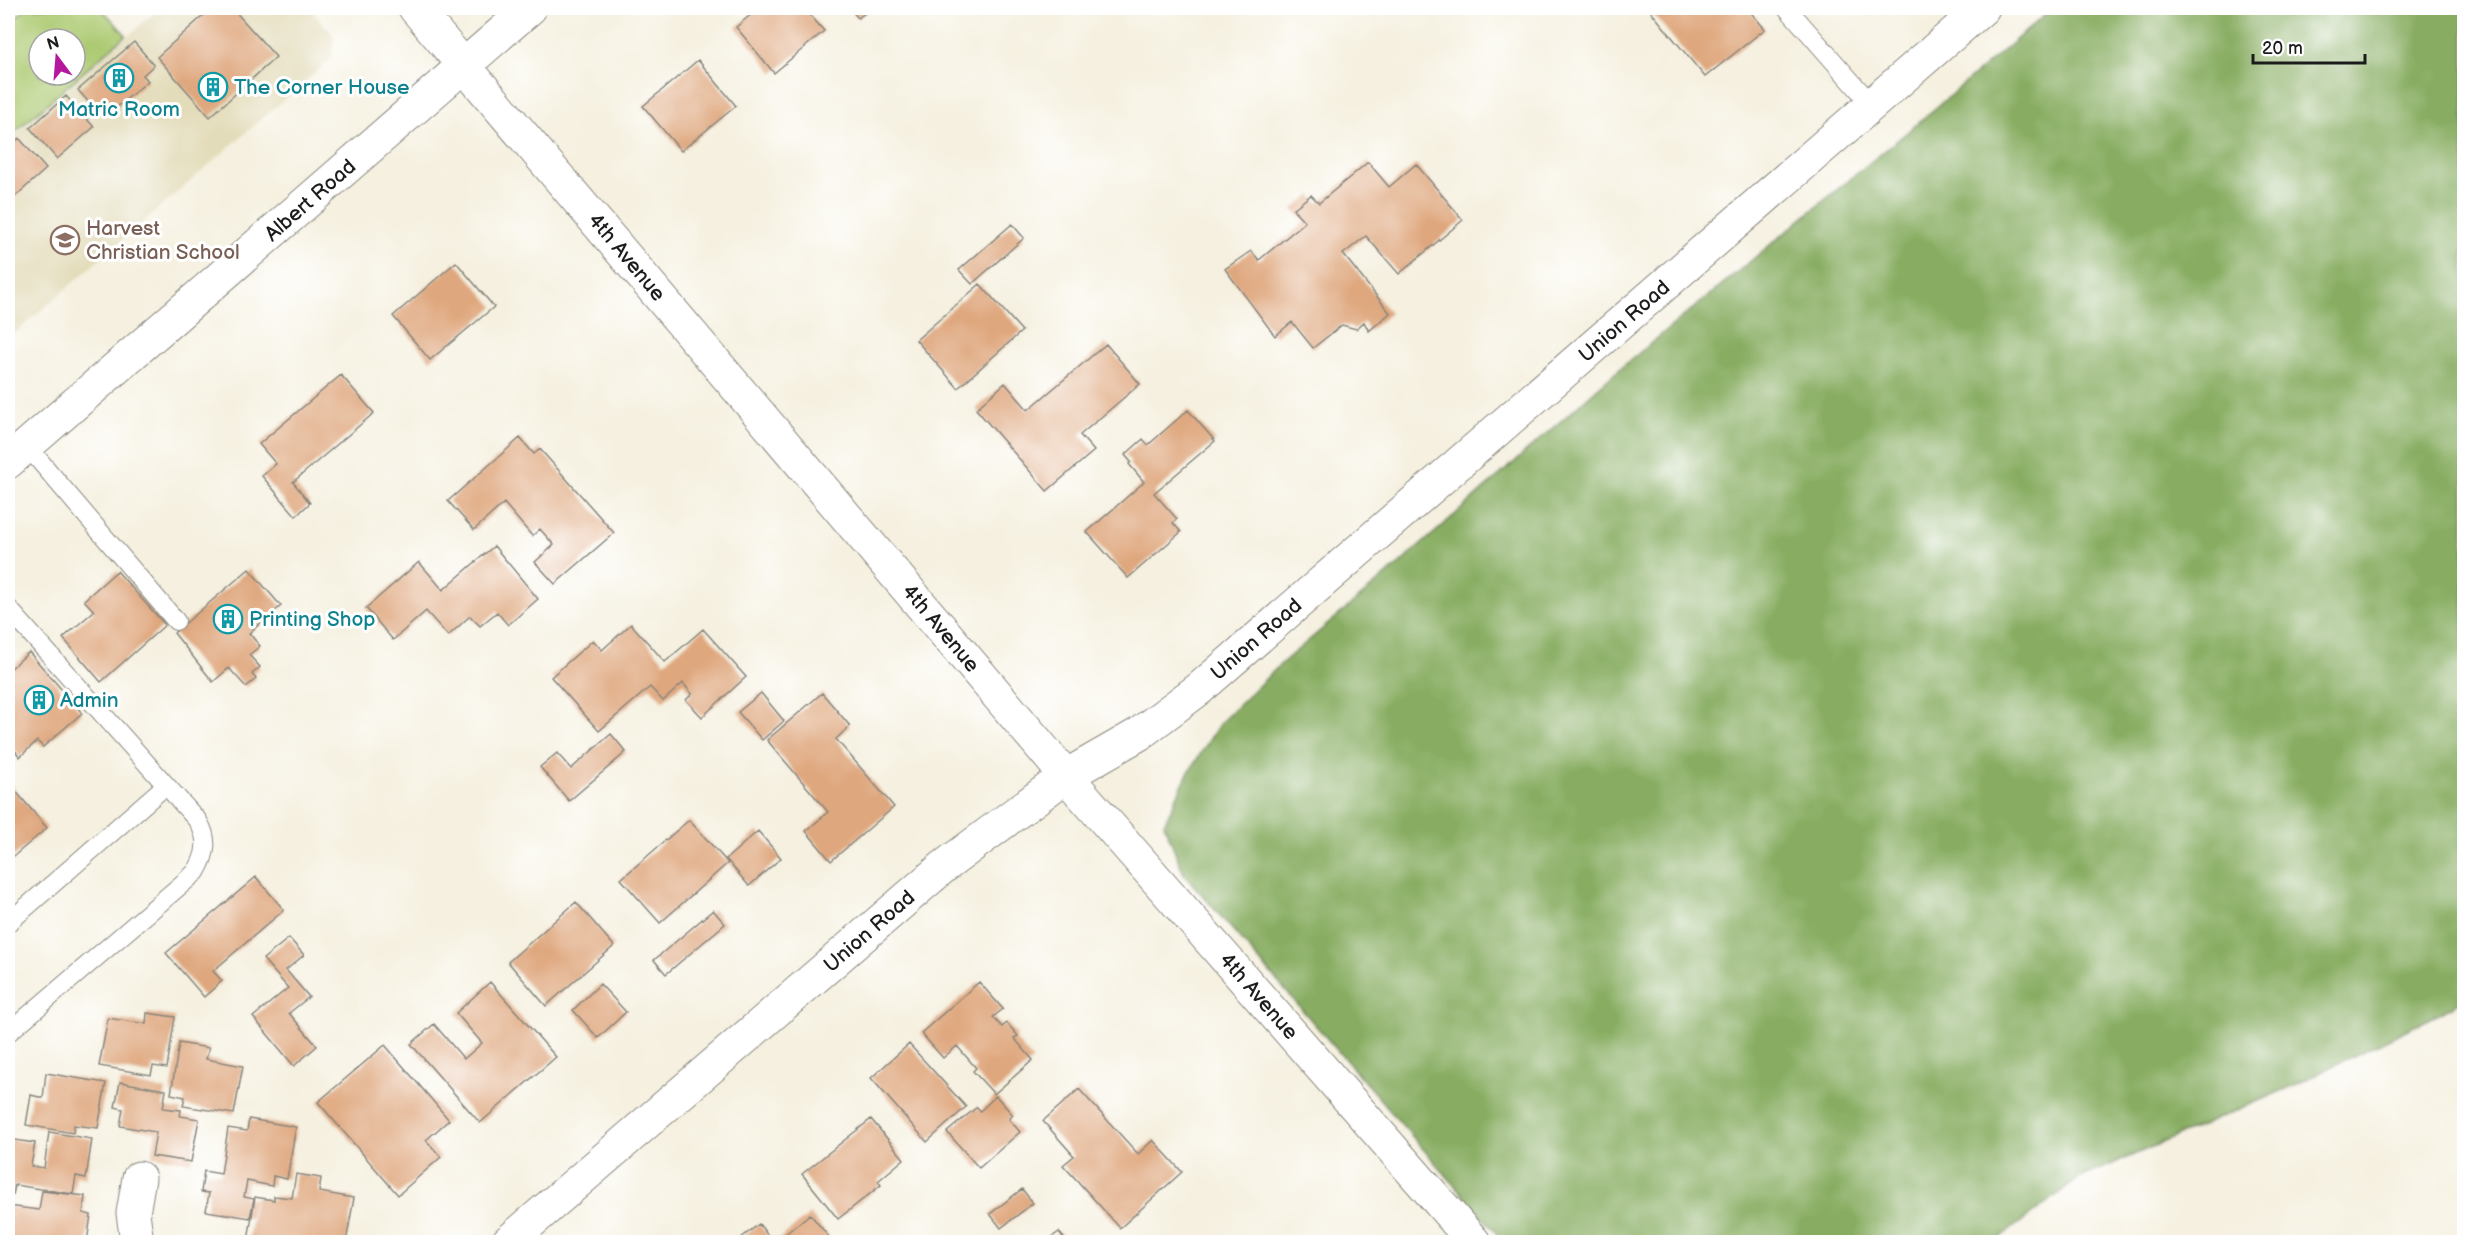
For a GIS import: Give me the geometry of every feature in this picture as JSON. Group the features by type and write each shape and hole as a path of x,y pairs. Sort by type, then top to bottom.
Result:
{"street":[{"name":"4th Avenue","path":"415,8 1066,776 1474,1242"},
{"name":"Albert Road","path":"17,454 530,8"},
{"name":"Union Road","path":"508,1242 942,868 1066,776 1139,734 1199,689 1983,8"},
{"path":"137,1242 133,1213 139,1178"}],"lane":[{"path":"1787,8 1872,105"},
{"path":"17,454 176,621"},
{"path":"8,608 203,829 206,848 203,861 196,872 8,1033"},
{"path":"8,923 165,786"}],"shaded area":[{"name":"Harvest Christian School","path":"160,8 309,8 334,36 332,58 8,339 8,141 70,87 87,87 87,72"}],"green space":[{"path":"27,8 101,8 126,35 87,69 87,27 27,27 27,87 66,87 8,138 8,24"},
{"path":"2053,8 2464,8 2464,997 2454,1006 2293,1086 2080,1178 1994,1242 1504,1242 1184,874 1164,824 1187,775 1220,723 1283,662 1396,567 1616,372 1906,133"}],"building":[{"name":"The Corner House","path":"212,8 232,8 276,57 210,117 157,57"},
{"path":"759,8 804,8 824,31 774,73 736,27"},
{"path":"849,8 872,8 858,18"},
{"path":"1648,8 1747,8 1765,29 1705,77"},
{"name":"Matric Room","path":"134,42 154,65 143,75 148,81 116,108 112,103 100,115 78,90 87,87 87,82"},
{"path":"698,60 736,106 681,151 643,106"},
{"path":"66,96 94,127 57,159 30,128"},
{"path":"19,138 46,169 10,201 8,198 8,148"},
{"path":"1368,162 1389,187 1416,164 1463,220 1399,274 1366,236 1343,254 1390,313 1369,331 1364,322 1356,329 1342,325 1313,348 1292,322 1275,336 1225,269 1251,251 1259,260 1305,222 1293,209 1311,195 1319,203"},
{"path":"1012,224 1024,238 972,284 959,270"},
{"path":"456,262 494,307 430,360 393,316"},
{"path":"980,284 1022,331 958,388 916,340"},
{"path":"1106,344 1140,384 1080,435 1094,451 1047,491 976,409 1005,383 1028,410"},
{"path":"341,375 374,413 293,482 310,503 296,516 262,476 276,464 259,444"},
{"path":"1188,410 1215,441 1154,493 1177,519 1173,523 1181,532 1128,578 1087,532 1144,482 1129,464 1131,462 1125,455 1143,439 1148,445"},
{"path":"520,438 534,454 540,449 614,533 555,584 535,562 554,545 540,529 532,536 504,503 474,530 448,501"},
{"path":"494,546 538,599 508,625 497,612 480,626 470,616 448,636 426,611 393,640 366,608 419,562 443,590"},
{"name":"Printing Shop","path":"249,569 281,606 249,633 260,646 249,655 260,667 252,674 256,679 246,687 229,668 213,682 174,633"},
{"path":"117,571 165,625 101,682 63,638 94,611 84,600"},
{"path":"631,624 665,662 703,629 746,677 702,717 686,700 692,694 683,683 663,701 650,687 599,731 551,677 593,640 602,650"},
{"name":"Admin","path":"29,652 82,713 43,747 37,741 20,757 8,742 8,688 11,685 8,681 8,671"},
{"path":"761,693 784,721 762,740 738,712"},
{"path":"822,693 850,726 836,739 894,807 831,861 806,831 828,812 767,740"},
{"path":"611,734 626,752 569,801 540,767 557,753 571,769"},
{"path":"8,782 47,828 8,861"},
{"path":"689,820 728,863 660,923 621,879"},
{"path":"758,831 781,858 749,886 726,859"},
{"path":"256,877 284,910 213,971 222,981 204,997 166,953"},
{"path":"576,902 614,946 546,1006 508,962"},
{"path":"713,910 725,924 666,974 654,960"},
{"path":"289,938 304,955 286,970 309,997 289,1013 317,1046 294,1066 253,1017 288,988 263,959"},
{"path":"490,982 556,1057 480,1123 411,1044 434,1024 464,1059 482,1043 456,1013"},
{"path":"979,982 1003,1009 993,1017 1002,1027 1007,1023 1018,1036 1014,1038 1033,1060 994,1094 973,1071 976,1068 957,1046 943,1058 921,1033"},
{"path":"600,984 626,1012 598,1038 573,1010"},
{"path":"147,1013 175,1017 167,1068 153,1066 151,1075 99,1066 108,1018 146,1024"},
{"path":"179,1043 209,1048 206,1059 243,1066 234,1114 183,1106 185,1097 171,1094"},
{"path":"909,1044 966,1107 927,1142 871,1078"},
{"path":"385,1045 449,1120 426,1140 441,1157 398,1195 318,1102"},
{"path":"46,1073 106,1083 98,1128 74,1125 73,1133 26,1125 31,1095 43,1098"},
{"path":"120,1082 166,1090 163,1108 181,1110 180,1116 199,1119 191,1162 152,1156 156,1132 120,1126 123,1109 115,1107"},
{"path":"1079,1089 1138,1154 1153,1140 1182,1172 1120,1228 1063,1165 1074,1156 1043,1121"},
{"path":"996,1096 1013,1115 1009,1119 1020,1132 979,1168 947,1132 977,1107 980,1111"},
{"path":"249,1119 296,1127 287,1179 273,1176 272,1186 247,1181 244,1197 254,1199 250,1218 206,1211 209,1193 201,1192 204,1171 221,1174 228,1128 247,1131"},
{"path":"871,1119 904,1159 878,1181 881,1185 838,1219 802,1174"},
{"path":"49,1132 92,1139 86,1178 76,1176 73,1194 15,1185 13,1195 8,1194 8,1139 35,1143 31,1166 44,1168"},
{"path":"296,1174 321,1178 319,1192 354,1198 346,1242 248,1241 255,1197 274,1200 274,1196 292,1198"},
{"path":"1022,1189 1033,1203 1001,1228 990,1214"},
{"path":"42,1191 85,1196 83,1213 91,1215 87,1242 8,1242 8,1206 39,1210"},
{"path":"810,1214 833,1242 777,1241"},
{"path":"759,1224 773,1242 736,1242"},
{"path":"1059,1232 1067,1242 1045,1242"}],"place":[{"name":"Matric Room","path":"119,78"},
{"name":"The Corner House","path":"213,87"},
{"name":"Harvest Christian School","path":"65,240"},
{"name":"Printing Shop","path":"228,619"},
{"name":"Admin","path":"39,700"}]}
